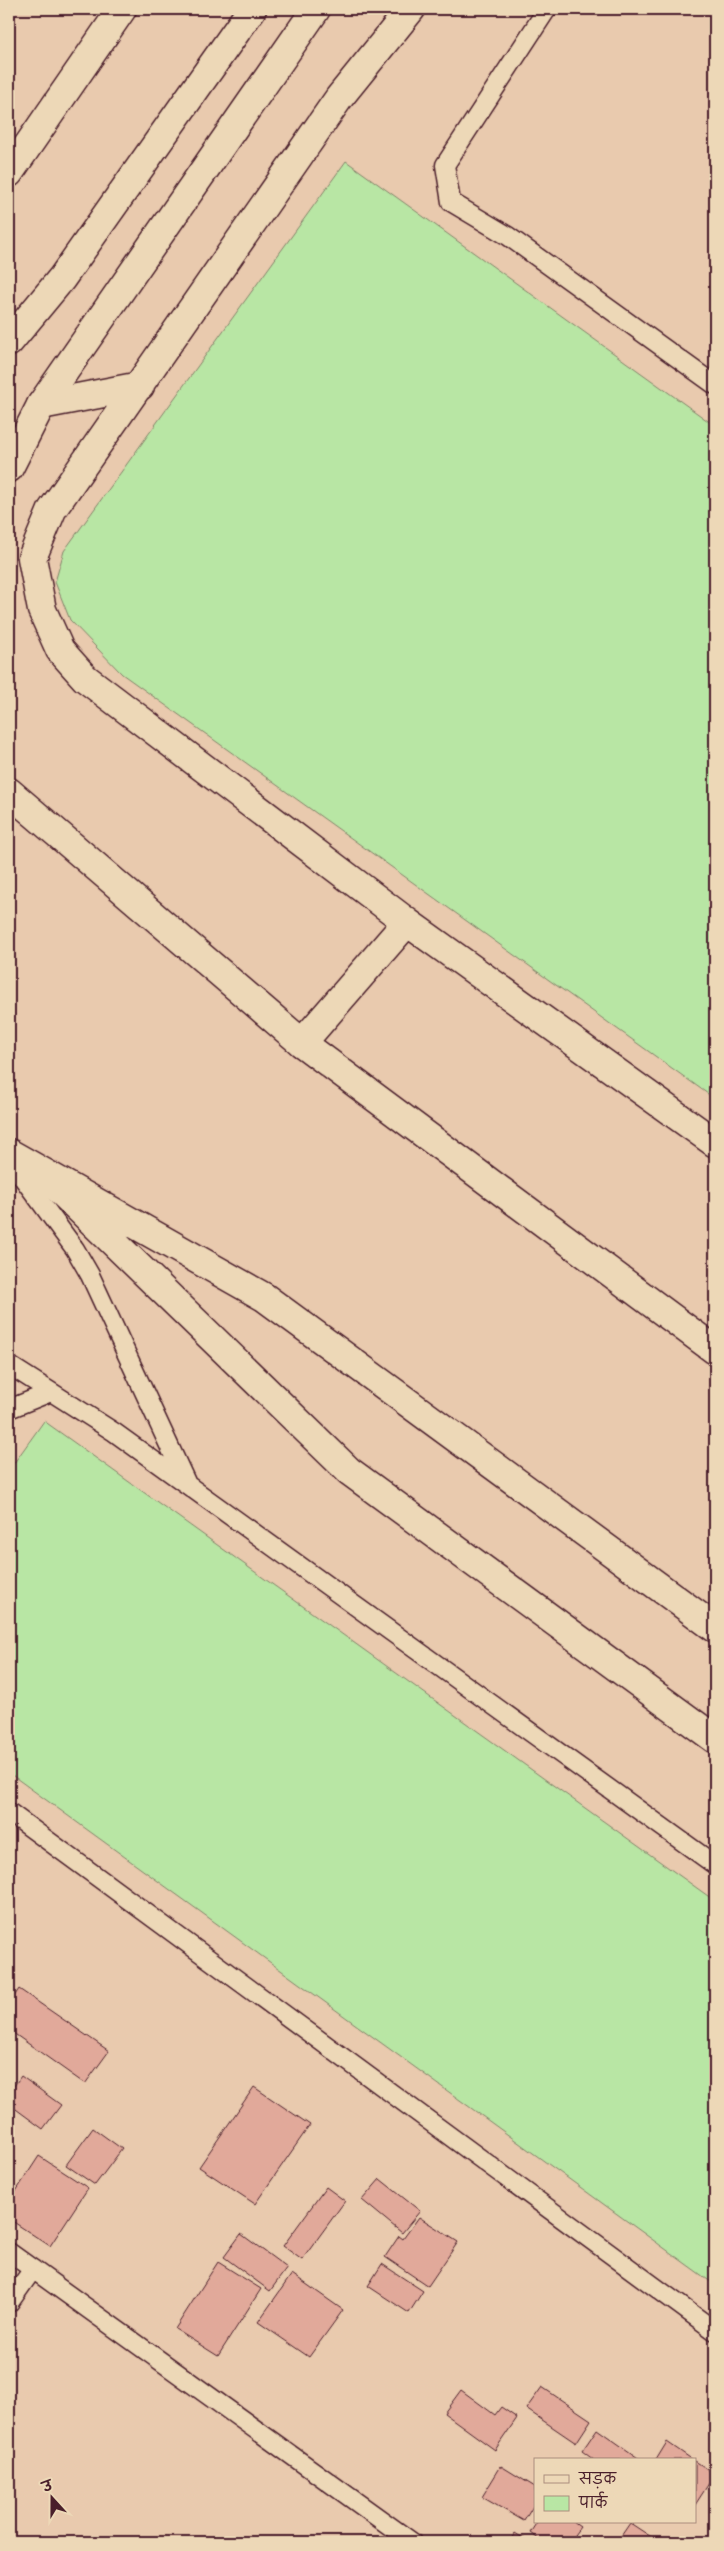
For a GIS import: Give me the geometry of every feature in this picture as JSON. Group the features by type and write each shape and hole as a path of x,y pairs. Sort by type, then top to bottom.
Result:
{"street":[{"path":"9,173 122,9"},
{"path":"9,342 62,278 252,9"},
{"path":"9,468 41,405 316,9"},
{"path":"410,9 339,98 52,510 32,558 42,610 60,650 85,678 407,922 715,1143"},
{"path":"41,405 140,386"},
{"path":"9,792 302,1043 715,1350"},
{"path":"302,1043 407,922"},
{"path":"9,1153 264,1297 715,1628"},
{"path":"40,1171 349,1470 715,1739"}],"lane":[{"path":"547,9 445,165 451,202 508,236 715,385"},
{"path":"9,1159 75,1249 90,1275 187,1485"},
{"path":"9,1365 114,1432 715,1864"},
{"path":"9,1409 51,1392"},
{"path":"9,1812 715,2331"},
{"path":"9,2252 412,2542"},
{"path":"9,2303 33,2269"}],"green space":[{"path":"346,161 715,426 715,1099 122,674 70,620 55,582 64,551"},
{"path":"44,1421 715,1901 715,2285 9,1773 9,1470"}],"building":[{"path":"19,1989 109,2051 85,2084 9,2030 9,2004"},
{"path":"21,2076 61,2105 43,2129 9,2104 9,2093"},
{"path":"254,2087 310,2125 255,2204 199,2167"},
{"path":"93,2128 122,2149 95,2185 66,2165"},
{"path":"39,2156 88,2188 50,2246 9,2219 9,2202"},
{"path":"380,2179 420,2211 402,2233 362,2200"},
{"path":"326,2187 345,2201 302,2260 283,2246"},
{"path":"419,2217 458,2242 428,2286 385,2257 399,2236 403,2239"},
{"path":"241,2234 287,2268 270,2291 224,2257"},
{"path":"218,2262 261,2289 218,2356 175,2329"},
{"path":"382,2264 423,2291 409,2313 368,2286"},
{"path":"292,2274 343,2310 309,2357 258,2322"},
{"path":"542,2387 591,2420 576,2443 526,2409"},
{"path":"461,2390 495,2415 501,2407 517,2418 495,2450 444,2413"},
{"path":"597,2429 638,2458 591,2458 582,2451"},
{"path":"667,2442 690,2458 657,2458"},
{"path":"696,2462 715,2474 696,2503"},
{"path":"501,2466 534,2486 534,2505 524,2521 482,2497"},
{"path":"536,2524 576,2524 580,2527 569,2542 543,2542 530,2533"},
{"path":"629,2524 632,2524 659,2542 617,2542"},
{"path":"515,2533 529,2542 509,2542"}]}
